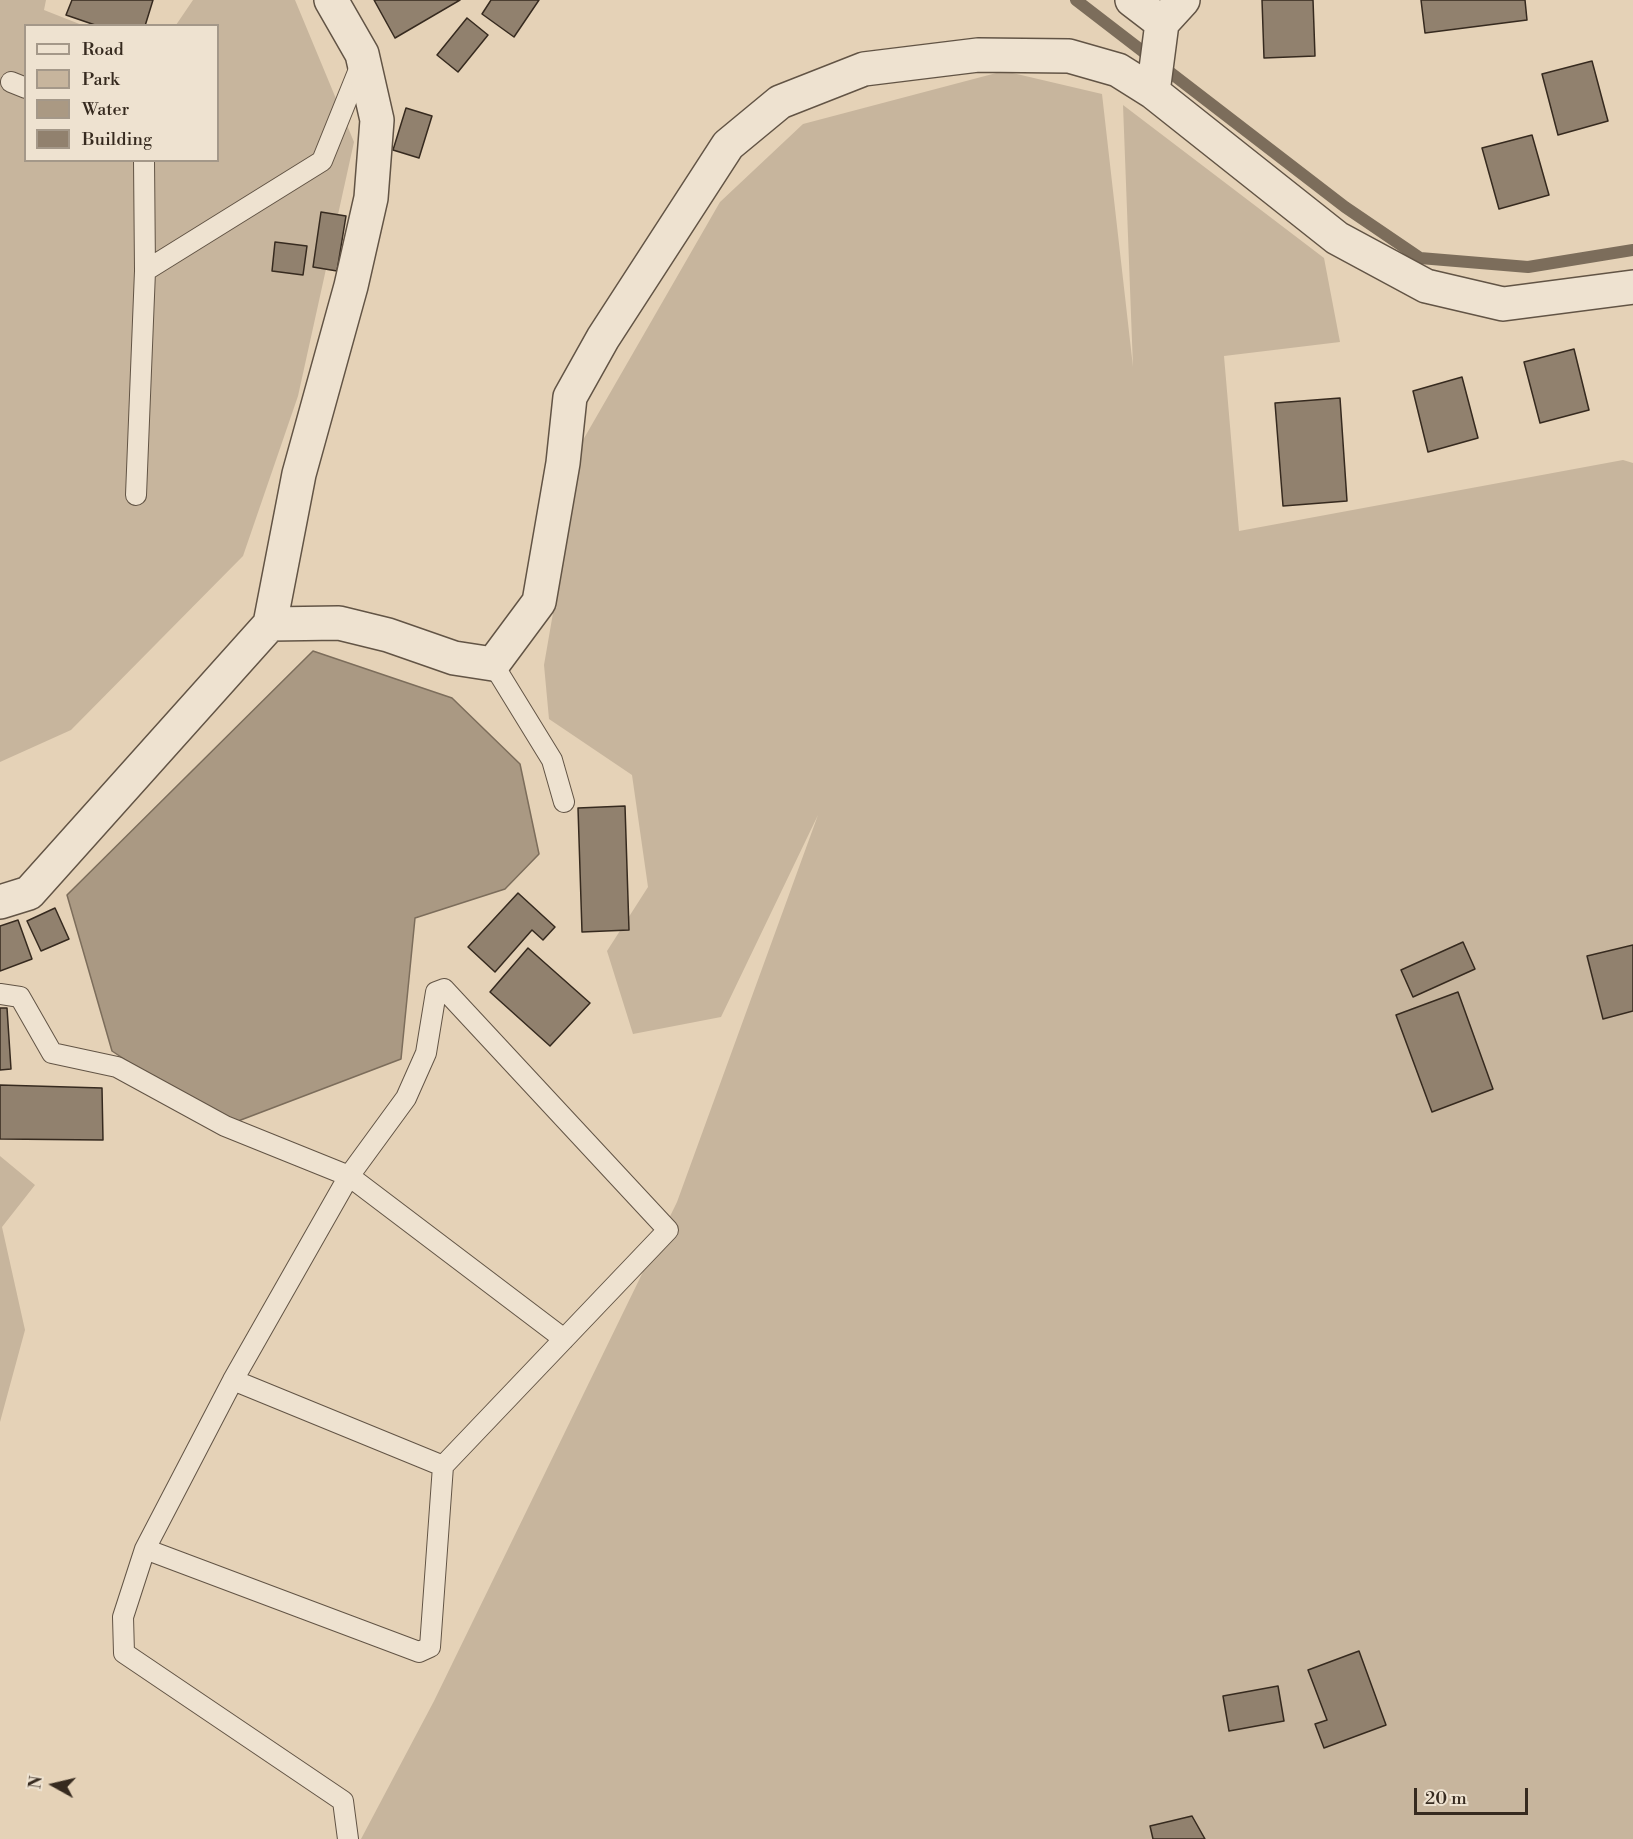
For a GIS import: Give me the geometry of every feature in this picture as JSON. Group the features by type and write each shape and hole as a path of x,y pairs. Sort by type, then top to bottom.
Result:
{"street":[{"path":"0,902 29,892 270,624 299,474 351,286 371,198 377,120 363,60 331,0"},
{"path":"1132,0 1173,11 1153,92"},
{"path":"270,624 339,623 388,635 454,658 493,664 539,602 563,463 570,397 603,338 728,145 780,102 864,69 978,55 1069,56 1118,70 1153,92 1337,238 1426,286 1503,304 1633,287"}],"lane":[{"path":"145,271 322,161 363,60"},
{"path":"136,495 145,271 144,162"},
{"path":"493,664 552,760 564,802"},
{"path":"145,1549 419,1652 430,1647 443,1466 668,1230 444,989 436,992 426,1053 406,1098 349,1176 233,1380 145,1549 123,1617 124,1653 343,1801 348,1839"},
{"path":"0,994 20,997 51,1053 117,1067 225,1126 349,1176 564,1339"},
{"path":"233,1380 443,1466"}],"green space":[{"path":"0,0 46,0 44,10 79,24 24,24 24,162 219,162 219,24 177,24 193,0 295,0 354,142 298,396 243,556 71,730 0,762"},
{"path":"1004,71 1102,94 1133,367 1123,105 1324,258 1340,342 1224,356 1239,531 1623,460 1633,463 1633,1839 361,1839 434,1701 677,1202 818,815 721,1017 633,1034 607,951 648,887 632,775 549,719 544,665 583,440 720,202 803,124"},
{"path":"0,1156 35,1185 2,1227 25,1330 0,1422"}],"water":[{"path":"313,651 452,698 520,764 539,854 505,889 415,918 401,1059 225,1126 112,1051 67,895"}],"building":[{"path":"72,0 153,0 146,24 92,24 66,15"},
{"path":"374,0 460,0 395,38"},
{"path":"491,0 539,0 514,37 482,14"},
{"path":"1262,0 1313,0 1315,56 1264,58"},
{"path":"1421,0 1525,0 1527,20 1425,33"},
{"path":"467,18 488,35 458,72 437,55"},
{"path":"1592,61 1608,121 1558,135 1542,74"},
{"path":"406,108 432,116 419,158 393,150"},
{"path":"1532,135 1549,195 1499,209 1482,148"},
{"path":"321,212 346,216 337,271 313,267"},
{"path":"275,242 307,246 303,275 272,271"},
{"path":"1574,349 1589,410 1540,423 1524,362"},
{"path":"1462,377 1478,438 1428,452 1413,391"},
{"path":"1340,398 1347,501 1283,506 1275,403"},
{"path":"625,806 629,930 582,932 578,808"},
{"path":"518,893 555,927 543,940 532,930 495,972 468,947"},
{"path":"55,908 69,939 41,951 27,921"},
{"path":"18,920 32,959 0,971 0,926"},
{"path":"1463,942 1475,969 1413,997 1401,970"},
{"path":"1633,945 1633,1011 1603,1019 1587,956"},
{"path":"528,948 590,1003 550,1046 490,992"},
{"path":"1458,992 1493,1089 1432,1112 1396,1015"},
{"path":"0,1008 7,1008 11,1069 0,1070"},
{"path":"0,1085 102,1088 103,1140 0,1139"},
{"path":"1359,1651 1386,1725 1324,1748 1315,1724 1327,1720 1308,1670"},
{"path":"1278,1686 1284,1721 1229,1731 1223,1696"},
{"path":"1192,1816 1205,1839 1153,1839 1150,1826"}],"waterway":[{"path":"1076,0 1345,207 1420,258 1528,267 1633,250"}]}
